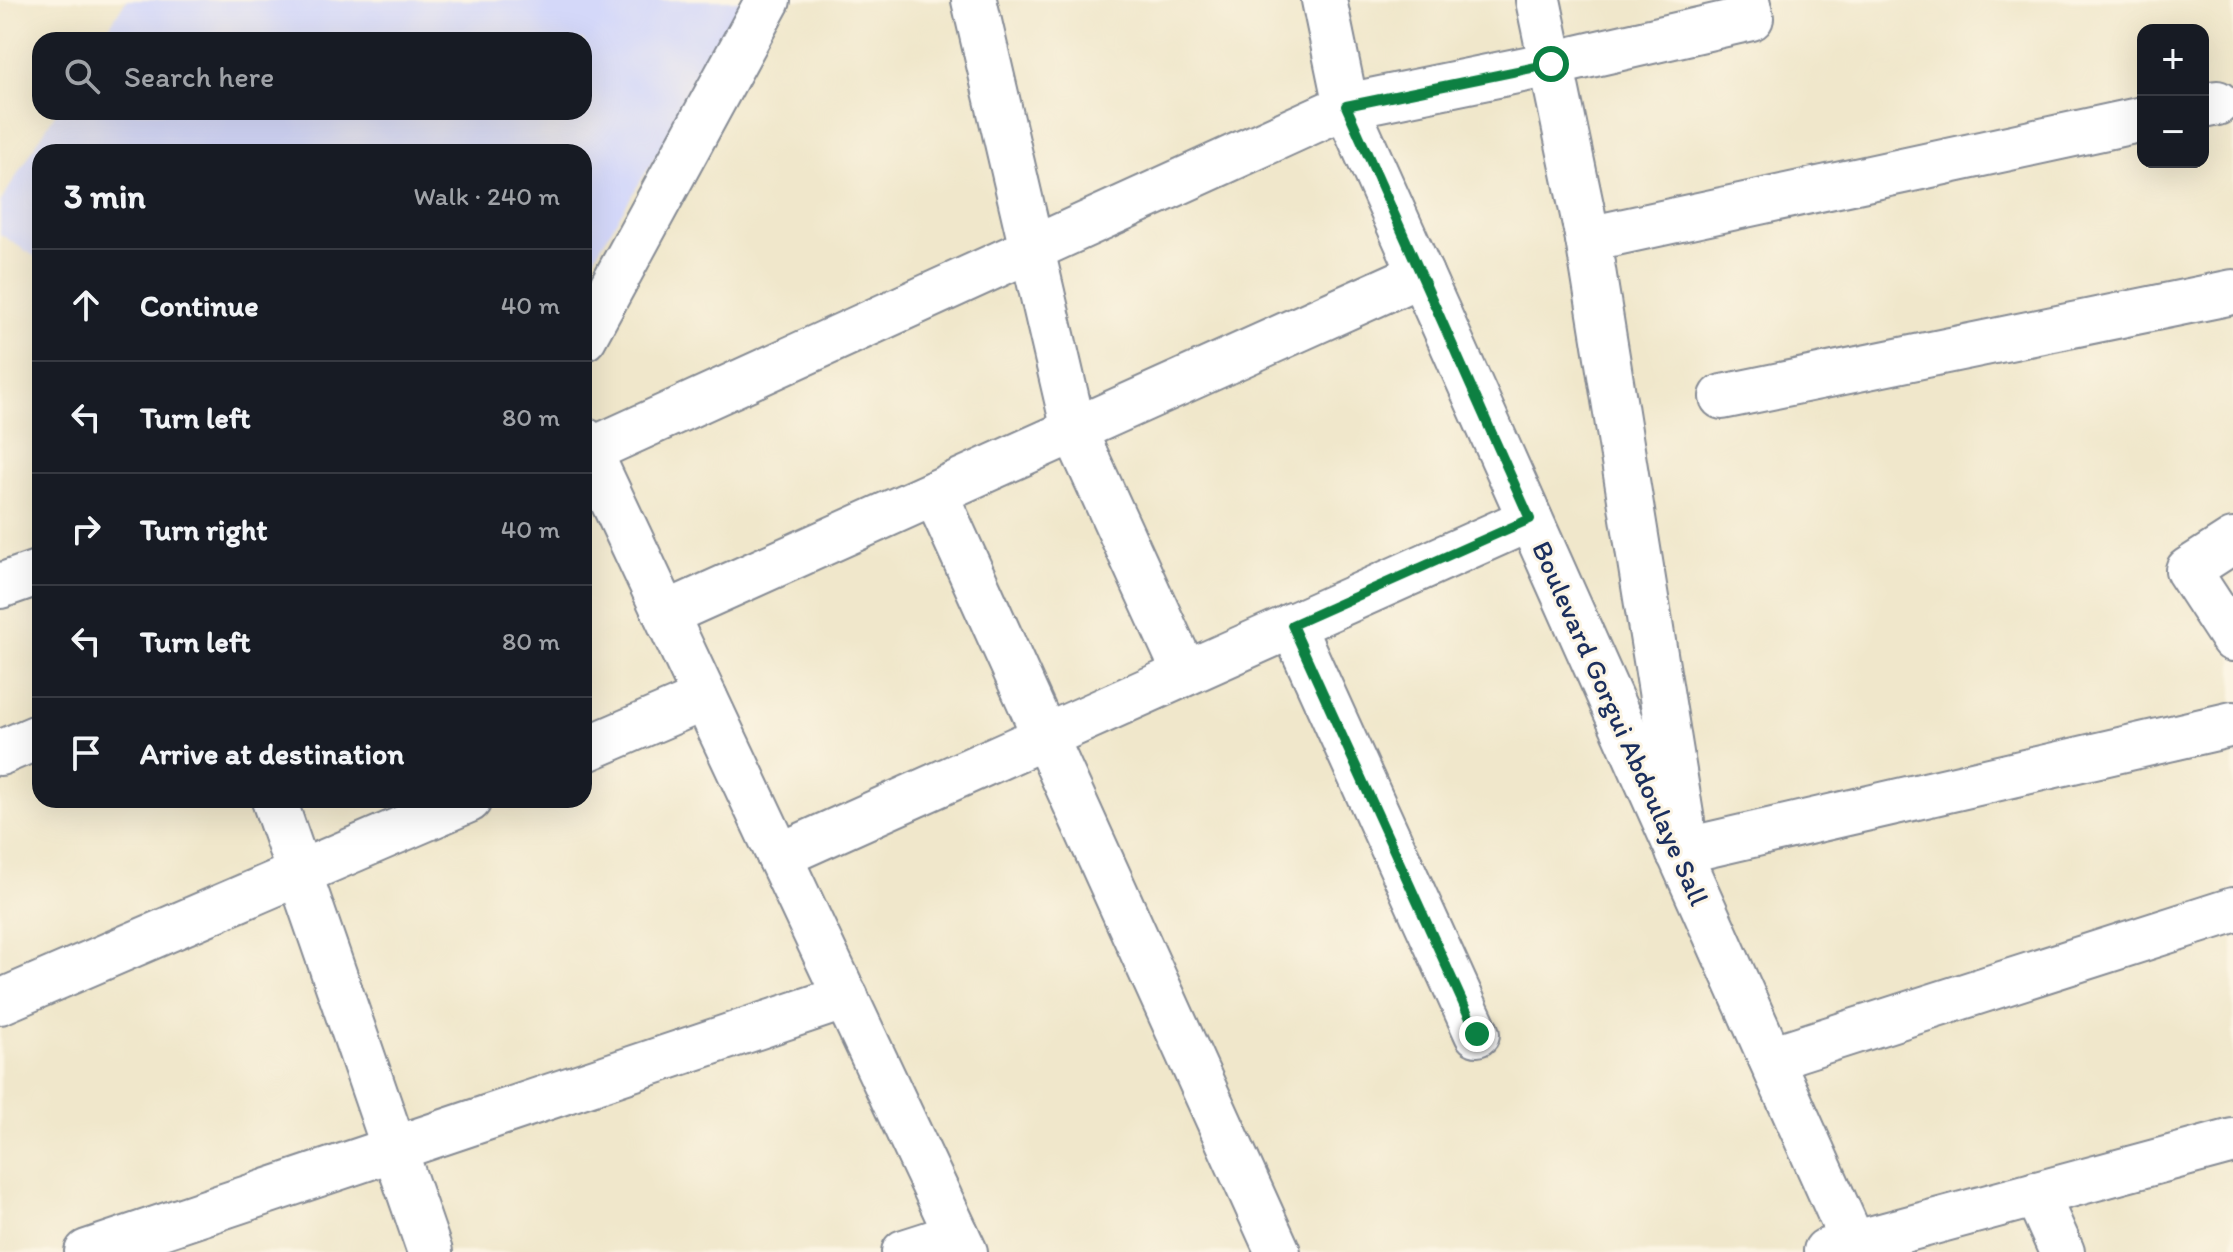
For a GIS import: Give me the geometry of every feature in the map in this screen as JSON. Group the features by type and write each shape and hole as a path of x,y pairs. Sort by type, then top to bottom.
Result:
{"street":[{"path":"592,323 768,0"},
{"path":"974,0 1074,430 1185,673"},
{"name":"Boulevard Gorgui Abdoulaye Sall","path":"1324,0 1346,106 1530,519 1683,851 1771,1058 1845,1249"},
{"path":"1538,0 1588,239 1683,851 2233,724"},
{"path":"592,442 1032,249 1346,106 1551,64 1751,18 1747,0"},
{"path":"1588,239 2137,120"},
{"path":"666,614 1421,274"},
{"path":"1722,397 2233,292"},
{"path":"592,458 961,1243 904,1252"},
{"path":"935,493 1278,1252"},
{"path":"779,856 1530,519"},
{"path":"2233,541 2188,570 2233,639"},
{"path":"0,586 32,575"},
{"path":"1292,625 1477,1034"},
{"path":"592,747 705,698"},
{"path":"0,753 32,739"},
{"path":"277,808 430,1252"},
{"path":"0,1002 450,808"},
{"path":"1771,1058 2233,910"},
{"path":"87,1252 174,1239 395,1150 846,997"},
{"path":"1845,1249 2233,1141"},
{"path":"2036,1194 2062,1252"}],"shaded area":[{"path":"126,0 751,0 592,261 592,144 36,144 51,120 592,120 592,32 106,32"},
{"path":"32,151 32,255 0,234 0,203"}],"route":[{"path":"1477,1034 1292,625 1530,519 1346,106 1551,64"}]}
